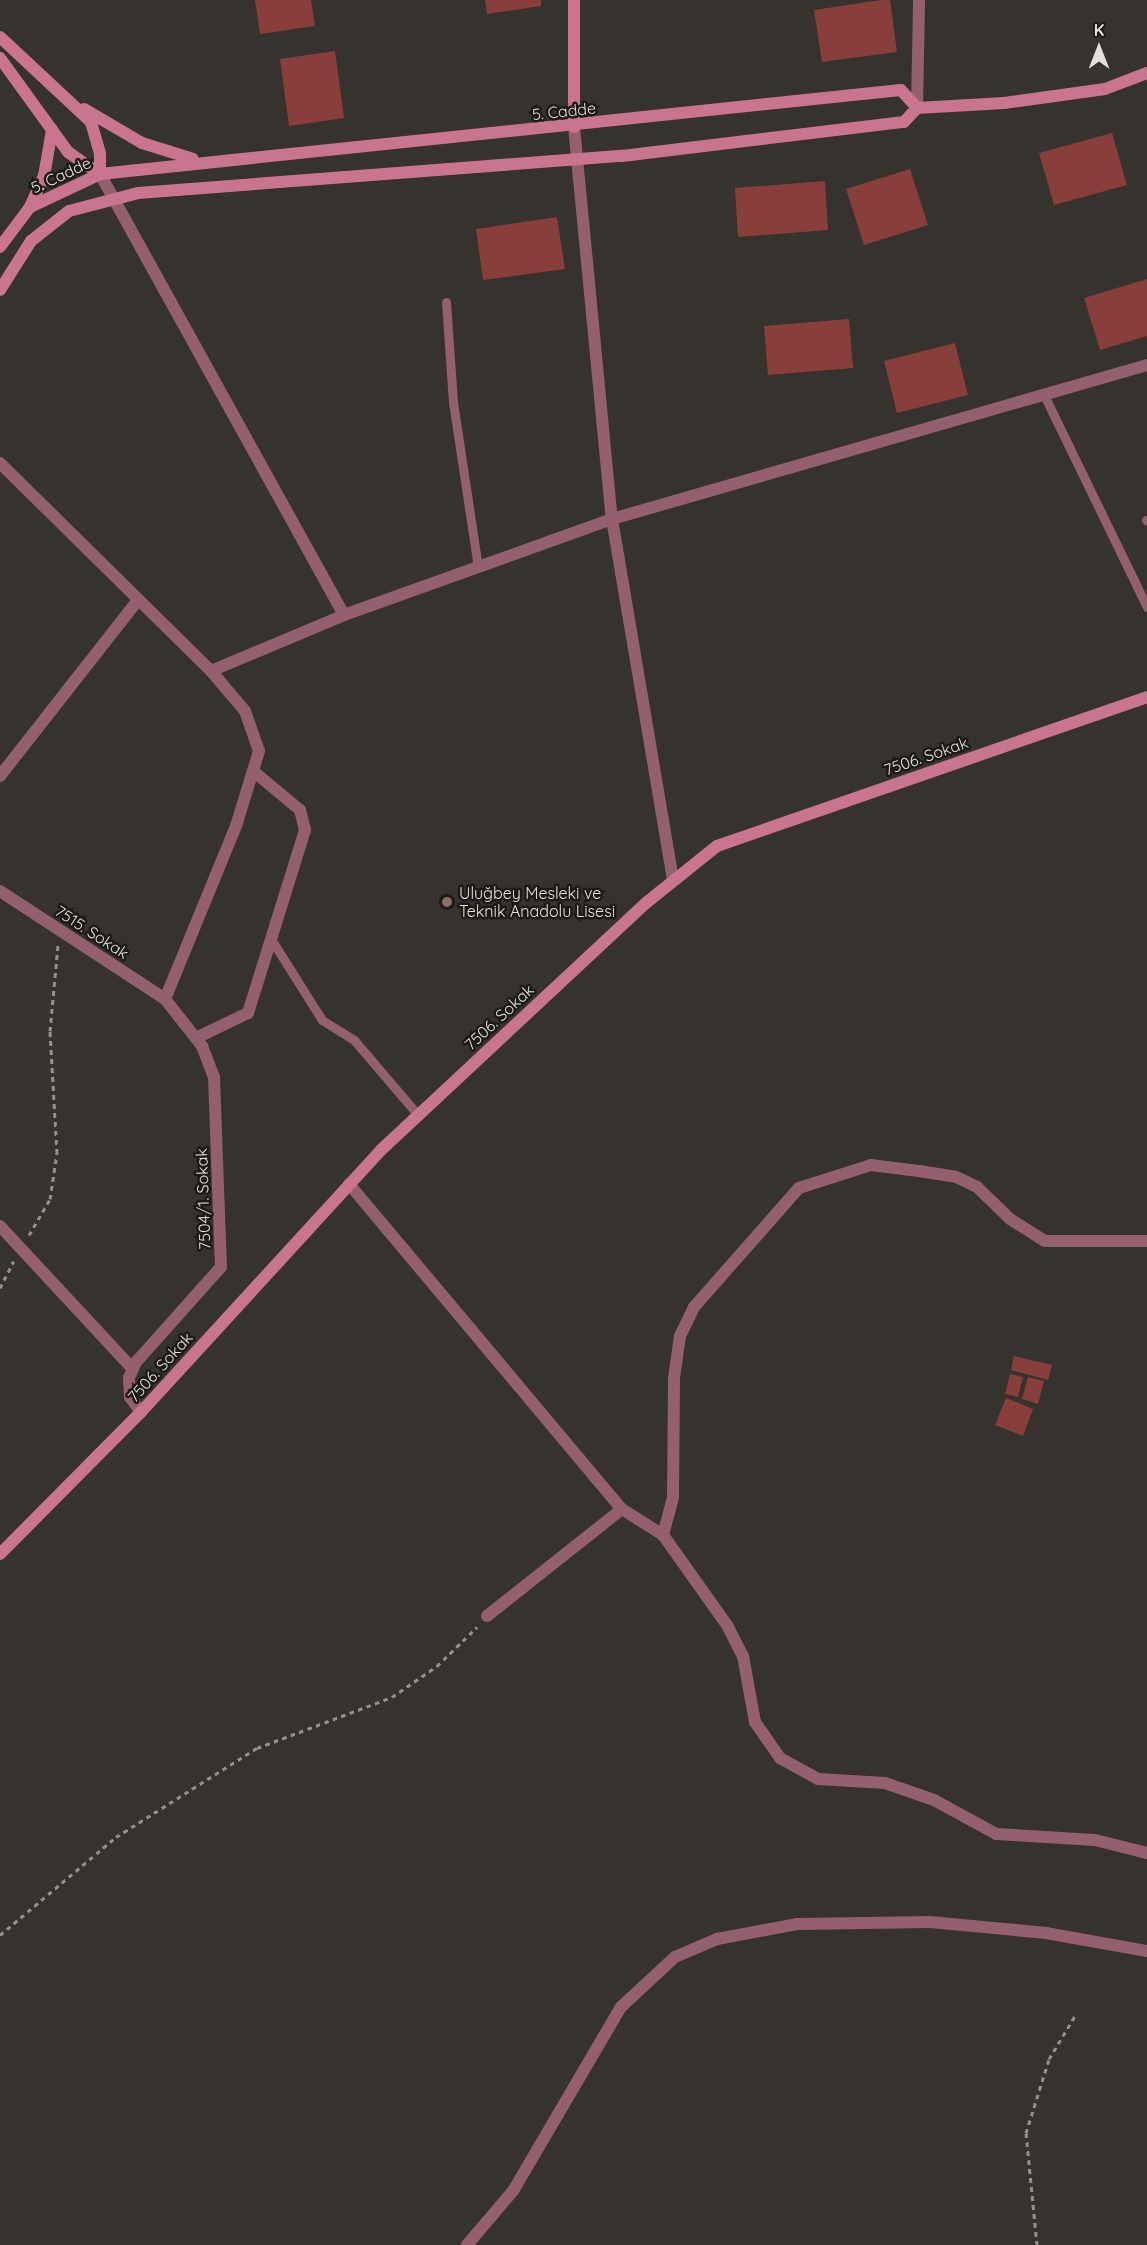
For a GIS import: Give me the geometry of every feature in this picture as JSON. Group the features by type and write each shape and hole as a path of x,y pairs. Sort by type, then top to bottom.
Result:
{"street":[{"path":"574,0 574,127 612,519 673,881"},
{"path":"0,290 32,241 69,211 138,193 578,156 622,156 904,122 917,108 919,0"},
{"path":"0,37 75,104 91,122 100,154 100,174 344,615"},
{"path":"0,58 68,152 100,174"},
{"path":"917,108 1004,103 1105,89 1147,74"},
{"name":"5. Cadde","path":"0,247 30,207 100,174 200,161 574,127 901,90 917,108"},
{"path":"75,104 142,143 200,161"},
{"path":"30,207 44,176 52,130"},
{"path":"211,672 344,615 612,519 1147,365"},
{"path":"0,463 211,672 245,711 259,751 165,999"},
{"path":"0,776 138,600"},
{"name":"7506. Sokak","path":"0,1554 141,1413 349,1184 418,1115 673,881 717,846 1147,697"},
{"path":"196,1038 248,1013 305,822 292,802 253,771"},
{"name":"7515. Sokak","path":"0,891 165,999"},
{"name":"7504/1. Sokak","path":"133,1369 221,1267 214,1077 196,1038 165,999"},
{"path":"663,1535 673,1497 674,1378 680,1336 694,1307 799,1188 871,1165 956,1176 977,1187 1010,1219 1045,1240 1147,1241"},
{"path":"349,1184 622,1509 663,1535 727,1625 743,1656 755,1722 780,1758 818,1779 885,1784 934,1800 969,1823 996,1834 1095,1840 1147,1853"},
{"path":"0,1226 133,1369 130,1397 141,1413"},
{"path":"487,1616 622,1509"},
{"path":"467,2245 513,2190 621,2007 675,1957 726,1936 808,1923 930,1922 1046,1933 1147,1951"}],"lane":[{"path":"446,302 453,402 478,567"},
{"path":"1044,394 1147,607"},
{"path":"271,939 322,1020 354,1040 418,1115"}],"path":[{"path":"0,1288 50,1199 57,1153 50,1031 61,931"},
{"path":"0,1935 116,1837 257,1748 392,1697 437,1666 487,1616"},
{"path":"1037,2245 1026,2133 1049,2059 1076,2014"}],"building":[{"path":"255,0 311,0 315,26 260,34"},
{"path":"485,0 541,0 541,6 487,14"},
{"path":"890,0 897,52 822,62 814,10"},
{"path":"335,51 344,118 289,126 280,59"},
{"path":"1112,133 1127,185 1054,205 1039,153"},
{"path":"910,169 928,225 864,245 846,189"},
{"path":"825,181 828,230 738,237 735,188"},
{"path":"557,217 565,269 483,280 476,229"},
{"path":"1147,279 1147,336 1100,350 1084,298"},
{"path":"849,319 853,368 768,375 764,326"},
{"path":"955,343 968,395 897,413 884,361"},
{"path":"1014,1356 1052,1365 1048,1380 1011,1370"},
{"path":"1010,1374 1023,1377 1018,1397 1005,1394"},
{"path":"1028,1377 1044,1381 1038,1404 1022,1399"},
{"path":"1006,1398 1033,1409 1023,1436 995,1425"}],"place":[{"name":"Uluğbey Mesleki ve Teknik Anadolu Lisesi","path":"447,902"}]}
